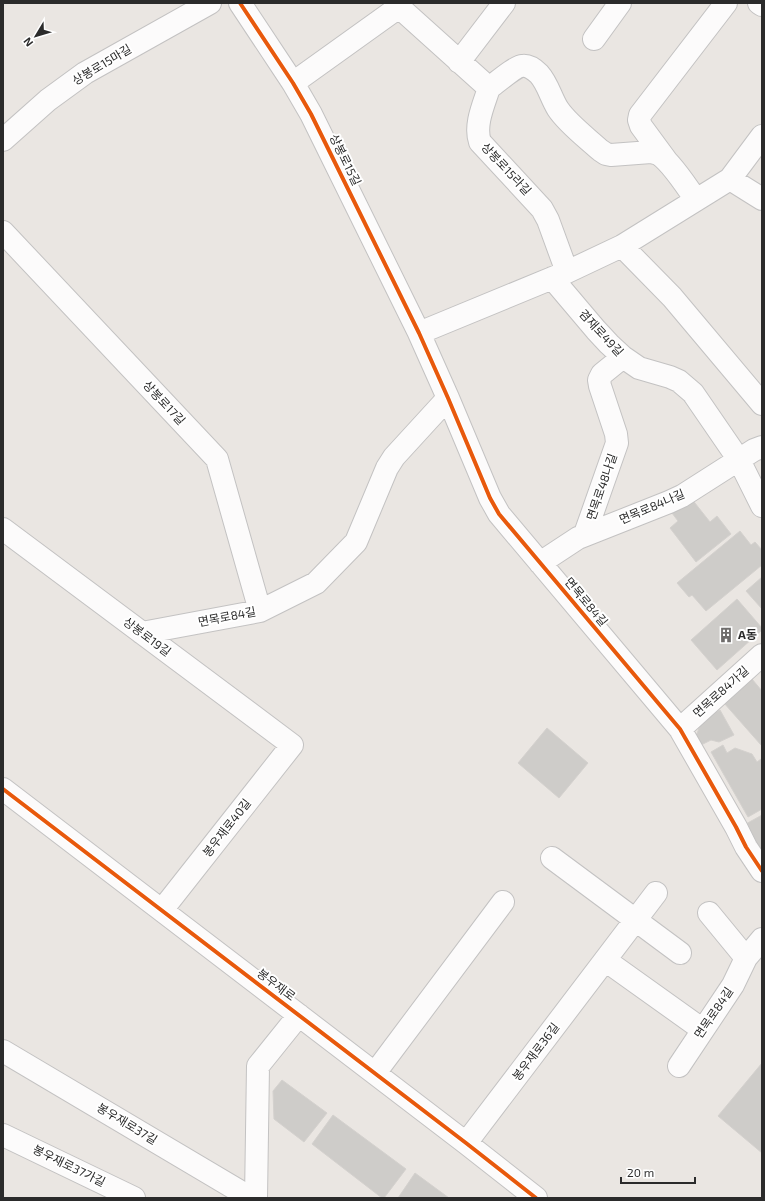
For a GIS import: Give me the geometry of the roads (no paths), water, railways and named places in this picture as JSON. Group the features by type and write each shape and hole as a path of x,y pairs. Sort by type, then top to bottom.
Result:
{"street":[{"name":"상봉로15마길","path":"3,140 48,100 85,73 210,3"},
{"name":"상봉로15길","path":"240,3 293,83 311,114 419,333"},
{"path":"459,62 504,3"},
{"path":"594,38 620,3"},
{"path":"696,200 641,126 639,120 640,115 726,3"},
{"path":"293,83 400,5 459,62 489,88 518,66 524,65 538,73 545,83 558,109 600,150 611,155 651,152 666,160"},
{"name":"상봉로15라길","path":"489,88 478,123 478,137 480,142 542,209 548,220 560,275"},
{"path":"419,333 560,275 622,246 730,179 762,136"},
{"path":"730,179 762,199"},
{"name":"상봉로17길","path":"3,232 216,460 260,611"},
{"path":"622,246 672,297 762,404"},
{"name":"겸재로49길","path":"560,275 596,330 623,357 639,368 670,377 687,387 693,393 739,460"},
{"name":"면목로84길","path":"419,333 490,498 499,514 680,729 746,847 762,870"},
{"name":"면목로48나길","path":"585,534 617,443 616,434 599,380 602,374 623,357"},
{"name":"면목로84길","path":"142,633 260,611 316,583 356,542 387,468 394,457 448,398"},
{"name":"면목로84나길","path":"540,563 585,534 682,496 754,450 762,447"},
{"path":"739,460 762,506"},
{"name":"상봉로19길","path":"3,529 292,745"},
{"name":"면목로84가길","path":"680,729 762,655"},
{"name":"봉우재로40길","path":"162,910 292,745"},
{"name":"봉우재로","path":"3,790 375,1073 536,1198"},
{"path":"552,858 680,953"},
{"name":"봉우재로36길","path":"466,1143 656,893"},
{"path":"375,1073 504,902"},
{"path":"709,913 746,958"},
{"name":"면목로84길","path":"679,1066 733,985 746,958 762,939"},
{"path":"605,960 703,1030"},
{"path":"256,1198 258,1066 299,1015"},
{"name":"봉우재로37길","path":"3,1051 251,1198"},
{"name":"봉우재로37가길","path":"3,1135 134,1198"}],"place":[{"name":"A동","path":"726,635"}]}
